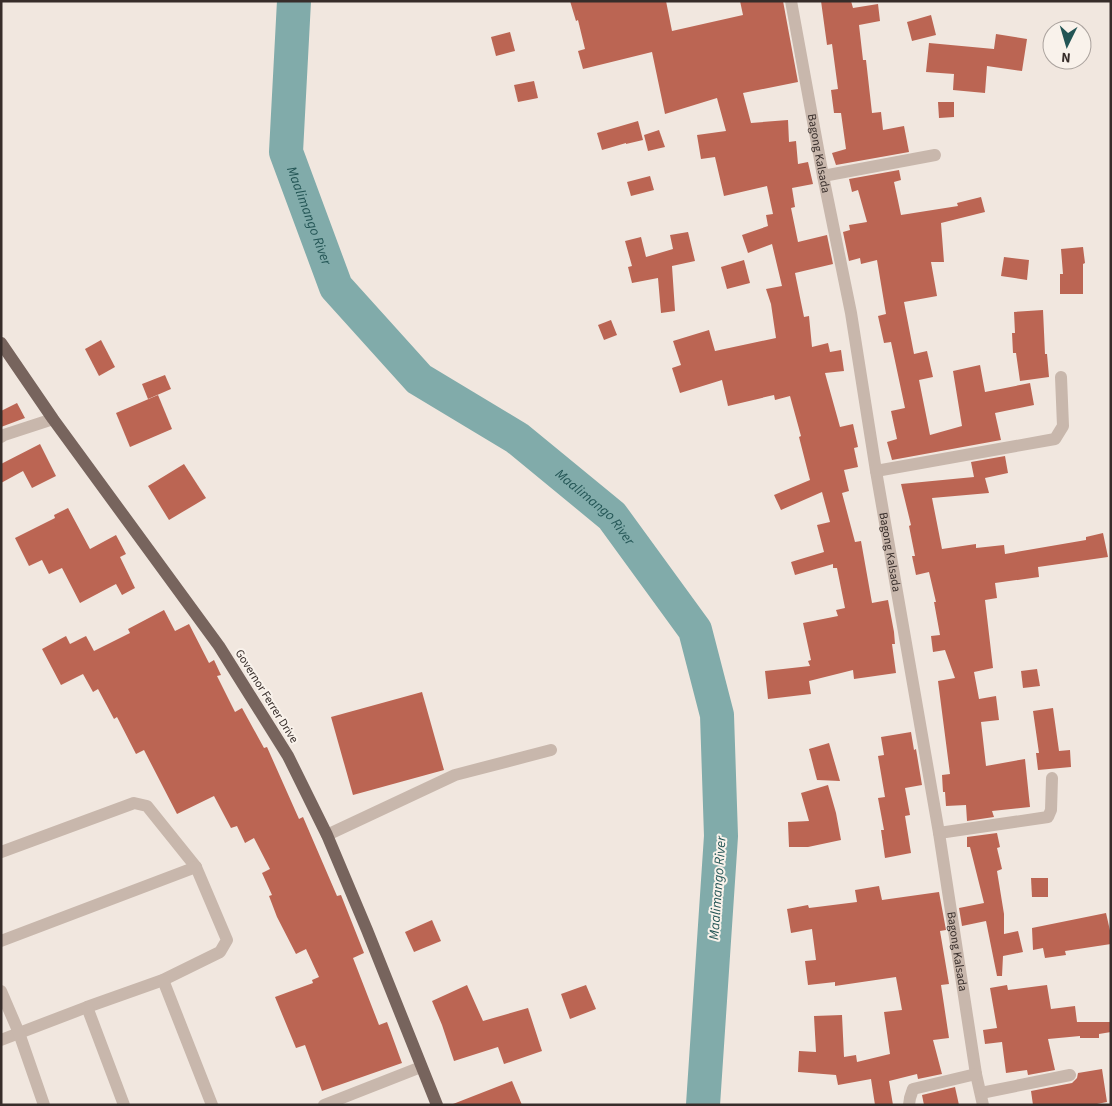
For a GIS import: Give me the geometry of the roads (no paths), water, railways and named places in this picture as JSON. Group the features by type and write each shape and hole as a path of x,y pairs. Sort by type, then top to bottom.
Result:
{"main road":[{"name":"Governor Ferrer Drive","path":"1,343 53,419 219,646 288,756 327,834 436,1105"}],"street":[{"name":"Bagong Kalsada","path":"791,1 823,176 852,313 876,471 939,833 976,1074 982,1099"},
{"path":"823,176 935,155"},
{"path":"876,471 1055,438 1063,426 1061,377"},
{"path":"1,437 53,419"},
{"path":"327,834 455,775 551,750"},
{"path":"939,833 1048,817 1052,778"},
{"path":"1,852 134,804 147,806 196,867 227,940 220,952 163,980 87,1006 1,1040"},
{"path":"1,941 196,867"},
{"path":"163,980 212,1105"},
{"path":"1,991 44,1105"},
{"path":"87,1006 124,1105"},
{"path":"324,1105 421,1067"},
{"path":"909,1105 913,1089 976,1074"},
{"path":"982,1099 1070,1076"}],"waterway":[{"name":"Maalimango River","path":"294,1 286,152 336,287 419,379 517,438 612,516 695,630 717,715 721,836 703,1105"}]}
